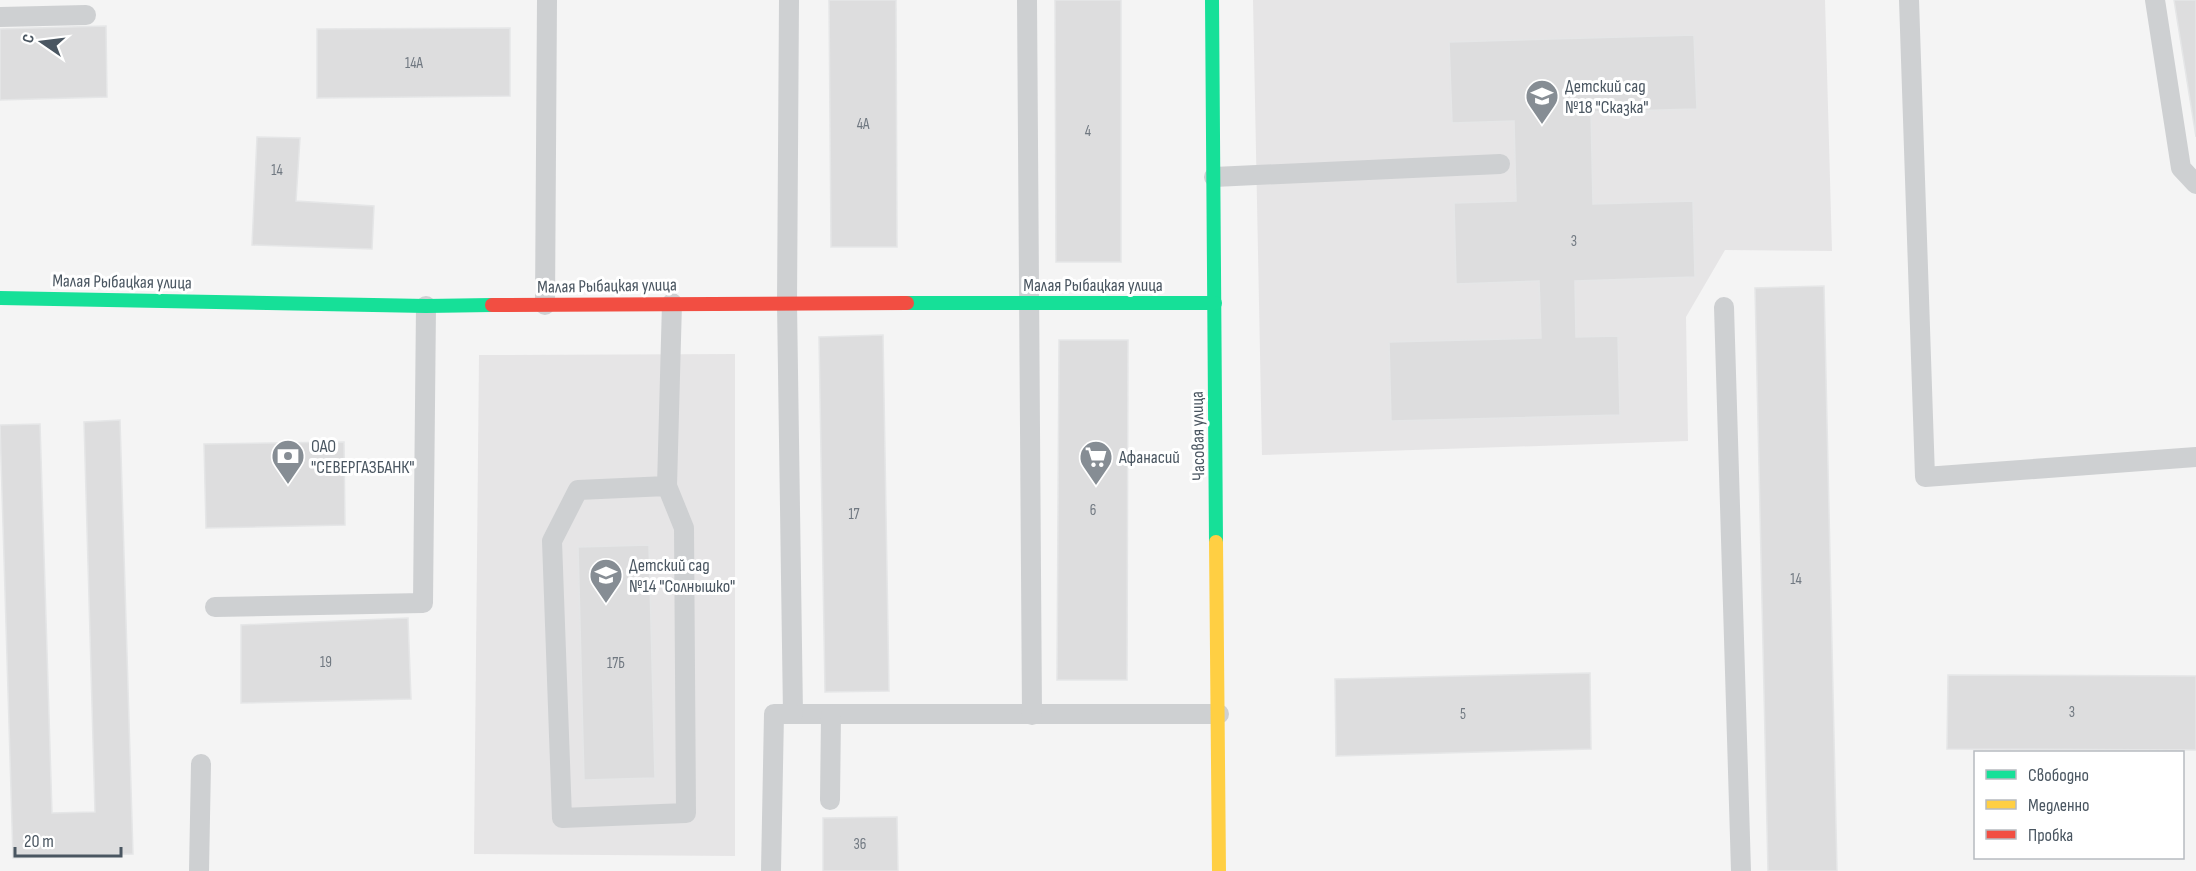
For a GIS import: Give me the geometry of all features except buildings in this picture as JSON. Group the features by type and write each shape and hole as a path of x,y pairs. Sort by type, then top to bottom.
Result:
{"street":[{"name":"Часовая улица","path":"1212,0 1219,871"},
{"name":"Малая Рыбацкая улица","path":"0,298 426,306 672,303 1215,303"}],"lane":[{"path":"545,305 547,0"},
{"path":"789,0 787,303 793,714"},
{"path":"1027,0 1032,715"},
{"path":"1909,0 1925,477 2196,457"},
{"path":"2155,0 2181,168 2196,184"},
{"path":"0,17 86,15"},
{"path":"1214,177 1500,164"},
{"path":"667,486 578,490 552,540 562,818 686,813 684,528 667,486 672,303"},
{"path":"215,607 423,603 426,306"},
{"path":"1724,307 1741,871"},
{"path":"771,871 774,714 1219,714"},
{"path":"830,800 831,715"},
{"path":"199,871 201,764"}],"shaded area":[{"name":"Детский сад №18 \"Сказка\"","path":"1253,0 1825,0 1832,251 1725,250 1686,317 1688,441 1262,455"},
{"name":"Детский сад №14 \"Солнышко\"","path":"735,354 735,856 474,854 479,355"}],"traffic: fast":[{"path":"1212,0 1216,542"},
{"path":"0,298 426,306 492,305"},
{"path":"907,303 1215,303"}],"traffic: slow":[{"path":"1216,542 1219,871"}],"traffic: jam":[{"path":"492,305 907,303"}],"place":[{"name":"Детский сад №18 \"Сказка\"","path":"1542,125"},
{"name":"ОАО \"СЕВЕРГАЗБАНК\"","path":"288,485"},
{"name":"Афанасий","path":"1096,486"},
{"name":"Детский сад №14 \"Солнышко\"","path":"606,604"}]}
